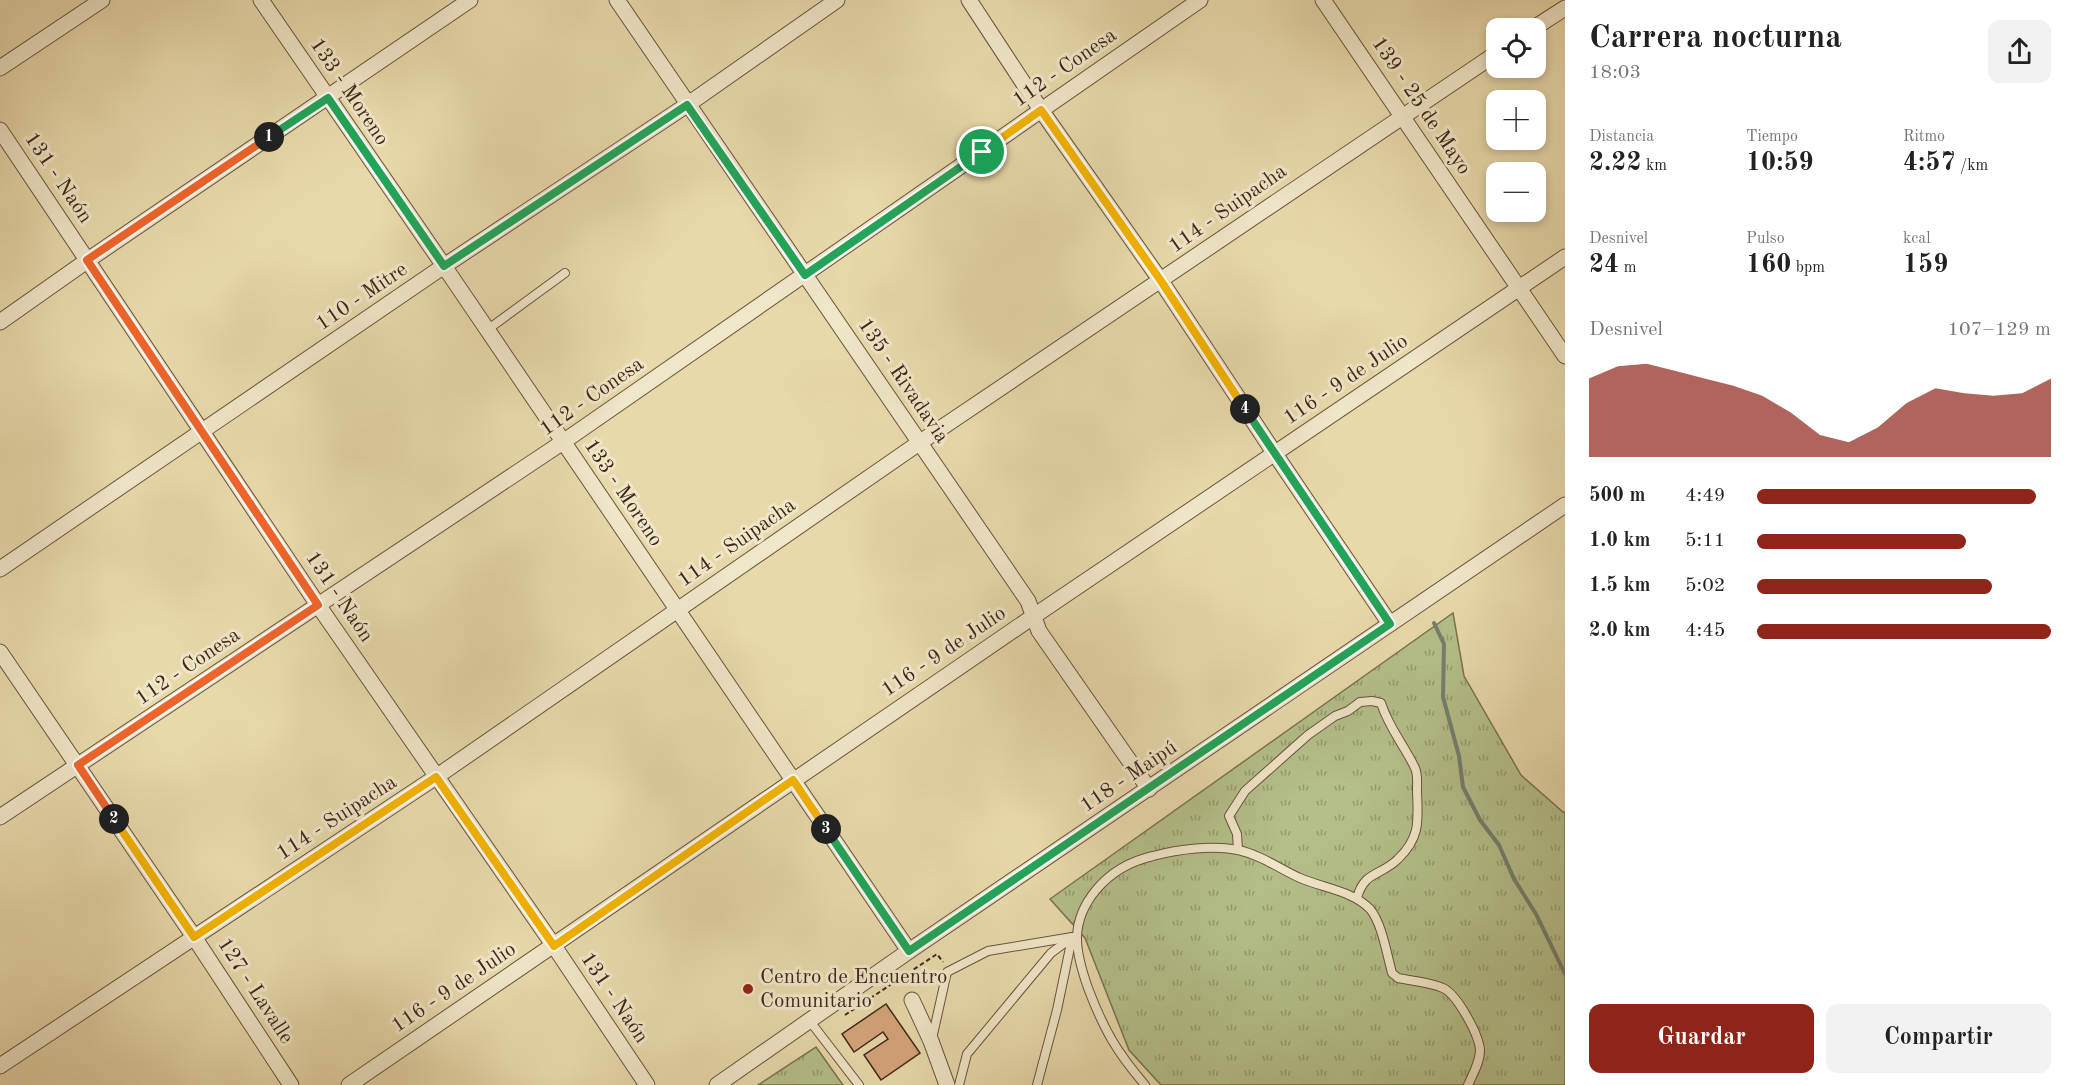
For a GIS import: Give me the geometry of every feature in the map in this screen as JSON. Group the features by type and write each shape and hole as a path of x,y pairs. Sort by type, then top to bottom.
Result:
{"street":[{"path":"0,69 102,0"},
{"name":"133 - Moreno","path":"261,0 909,951"},
{"path":"0,322 87,260 470,0"},
{"name":"135 - Rivadavia","path":"616,0 1028,601 1039,632 1149,789"},
{"name":"110 - Mitre","path":"0,569 444,266 687,105 837,0"},
{"path":"969,0 1041,110 1161,281 1390,624"},
{"name":"112 - Conesa","path":"0,817 563,442 1200,0"},
{"name":"139 - 25 de Mayo","path":"1323,0 1565,356"},
{"path":"1546,20 1565,8"},
{"name":"114 - Suipacha","path":"0,1066 436,777 920,443 1486,59"},
{"name":"131 - Naón","path":"0,130 318,605 554,946 647,1085"},
{"name":"116 - 9 de Julio","path":"349,1085 793,780 1565,257"},
{"name":"118 - Maipú","path":"717,1085 909,951 1565,505"},
{"name":"127 - Lavalle","path":"0,652 194,937 291,1085"},
{"path":"912,1000 931,1041 947,1085"}],"lane":[{"path":"487,330 566,273"},
{"path":"1238,850 1237,834 1229,816 1245,791 1308,735 1335,716 1348,711 1360,702 1381,703 1386,720 1416,770 1418,820 1415,836 1410,846 1392,865 1367,878 1360,887 1357,898"},
{"path":"1037,1085 1074,937 1088,900 1102,884 1128,864 1140,859 1180,850 1219,848 1238,850 1258,857 1300,878 1357,898 1371,910 1377,920 1392,973 1398,978 1444,988 1458,1002 1478,1039 1480,1051 1468,1085"},
{"path":"931,1041 947,972 988,951 1074,937"},
{"path":"959,1085 967,1054 1051,953 1074,937"},
{"path":"1074,937 1079,962 1101,1021 1115,1048 1145,1085"},
{"path":"810,1020 859,1085"}],"green space":[{"path":"1453,613 1464,676 1521,775 1565,812 1565,1085 1161,1085 1129,1050 1085,938 1050,899"},
{"path":"816,1047 843,1085 758,1085"}],"building":[{"path":"886,1004 920,1053 881,1080 864,1055 888,1039 883,1032 854,1052 842,1034"}],"waterway":[{"path":"1434,623 1444,644 1443,697 1459,756 1463,787 1480,820 1499,845 1514,879 1536,914 1565,974"}],"place":[{"name":"Centro de Encuentro Comunitario","path":"748,989"}],"route":[{"path":"328,98 444,266 687,105 805,275 982,152 1041,110 1161,281 1390,624 909,951 793,780 554,946 436,777 194,937 78,765 318,605 87,260 328,98"}]}
